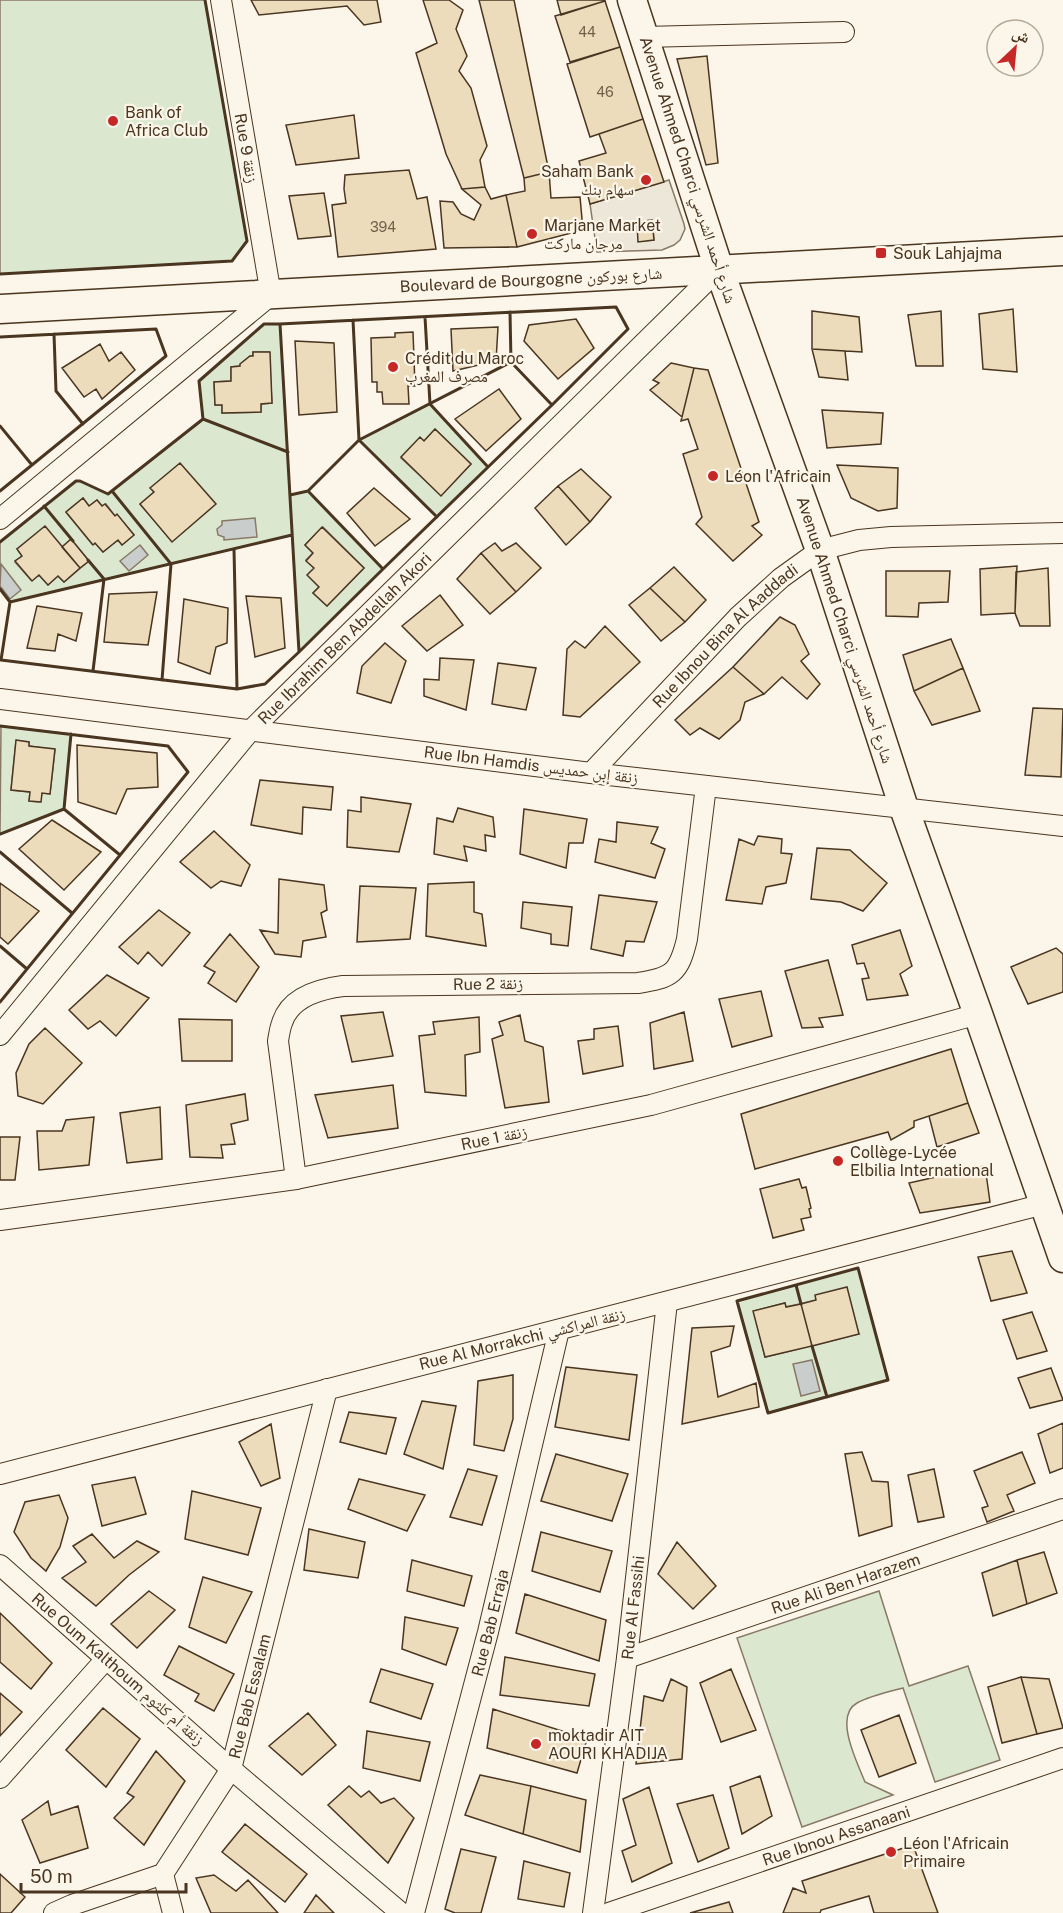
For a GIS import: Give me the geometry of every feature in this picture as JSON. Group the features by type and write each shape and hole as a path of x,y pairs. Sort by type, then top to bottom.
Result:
{"street":[{"name":"Rue 9 زنقة","path":"221,0 271,295"},
{"name":"Avenue Ahmed Charci شارع أحمد الشرسي","path":"633,0 719,269 820,550 904,808 1063,1258"},
{"path":"644,37 844,32"},
{"name":"Boulevard de Bourgogne شارع بوركون","path":"0,309 1063,251"},
{"name":"Rue Ibrahim Ben Abdellah Akori","path":"0,1035 250,731 719,269"},
{"path":"0,519 271,295"},
{"name":"Rue Ibnou Bina Al Aaddadi","path":"591,773 738,617 781,578 820,550 859,540 891,537 1063,533"},
{"name":"Rue Ibn Hamdis زنقة إبن حمديس","path":"0,699 591,773 1063,826"},
{"name":"Rue 2 زنقة","path":"296,1179 278,1041 282,1022 290,1007 321,989 343,986 639,983 659,980 675,971 683,956 706,786"},
{"name":"Rue 1 زنقة","path":"0,1220 296,1179 651,1106 978,1014"},
{"name":"Rue Al Morrakchi زنقة المراكشي","path":"0,1474 1044,1204"},
{"name":"Rue Al Fassihi","path":"593,1913 627,1658 667,1302"},
{"name":"Rue Bab Erraja","path":"414,1913 488,1632 559,1330"},
{"name":"Rue Bab Essalam","path":"163,1874 231,1769 327,1389"},
{"name":"Rue Ali Ben Harazem","path":"627,1658 1063,1509"},
{"name":"Rue Oum Kalthoum زنقة أم كلثوم","path":"0,1565 231,1769 401,1913"},
{"path":"0,1778 106,1659"},
{"name":"Rue Ibnou Assanaani","path":"609,1913 1063,1758"},
{"path":"54,1913 163,1874 173,1913"}],"green space":[{"name":"Bank of Africa Club","path":"0,0 205,0 247,241 232,261 0,274"},
{"path":"264,324 280,324 290,495 308,491 383,569 299,652 292,535 10,602 0,589 0,586 10,599 0,564 0,542 76,481 108,494 203,420 199,381","holes":["253,352 269,352 272,403 261,404 261,412 222,413 222,405 215,405 214,382 231,381 231,367 240,366 250,356 253,356","151,488 215,504 172,541 140,504 154,492","83,498 89,506 97,500 102,506 106,504 134,535 122,545 118,540 103,552 95,543 92,544 66,512","323,527 364,568 327,606 313,593 319,587 314,568 306,560 313,553 305,545","71,539 89,561 64,582 58,576 48,585 39,575 31,580 15,562 22,556 17,549 62,547"]},
{"path":"430,404 488,467 437,517 359,440","holes":["435,429 471,464 441,495 401,458 420,438 424,441"]},
{"path":"1,726 71,734 64,809 0,834","holes":["16,741 29,742 29,746 55,750 50,794 42,793 40,802 29,801 30,792 11,790"]},
{"path":"858,1268 888,1380 768,1413 737,1301","holes":["816,1300 859,1334 765,1357 754,1311 785,1303 786,1307"]},
{"path":"879,1591 909,1686 968,1666 1000,1760 935,1782 903,1688 873,1696 850,1709 847,1718 849,1741 865,1782 893,1795 802,1827 737,1638"}],"shaded area":[{"path":"669,180 685,229 680,240 662,250 597,252 590,204","holes":["652,220 654,240 639,241 637,222"]},
{"path":"255,518 257,537 224,540 224,537 218,535 217,529 222,525 222,521"},
{"path":"140,545 148,555 129,571 120,561"},
{"path":"1,564 21,590 10,599 0,586"},
{"path":"812,1360 820,1391 801,1396 793,1364"}],"building":[{"path":"251,0 377,0 381,22 364,25 347,6 259,15"},
{"path":"423,0 449,0 463,10 456,29 467,56 459,71 471,88 487,146 480,160 485,187 462,189 446,154 416,53 437,43"},
{"path":"479,0 514,0 549,172 524,178"},
{"path":"557,0 604,0 605,1 561,15"},
{"path":"605,1 620,47 570,62 555,16"},
{"path":"620,47 643,119 590,137 567,64"},
{"path":"707,56 718,163 706,165 677,59"},
{"path":"354,115 359,158 296,165 286,125"},
{"path":"643,119 664,182 590,204 579,161 606,153 599,134"},
{"path":"409,170 417,199 427,197 436,249 338,257 332,205 346,203 345,175"},
{"path":"549,172 551,198 580,197 583,230 517,247 506,195 525,191 524,178"},
{"path":"485,187 491,199 506,195 517,247 444,248 440,201 453,202 461,214 474,220 481,205 462,189"},
{"path":"324,193 331,236 298,239 289,196"},
{"path":"652,220 654,240 638,242 637,222"},
{"path":"1013,309 1017,372 983,369 979,314"},
{"path":"812,311 859,317 862,352 812,349"},
{"path":"941,311 943,366 916,366 908,315"},
{"path":"576,319 594,348 558,379 524,341 529,325"},
{"path":"498,327 496,361 453,371 451,329"},
{"path":"413,332 415,386 408,386 409,404 383,404 382,392 377,392 377,382 372,382 371,338 395,337 395,333"},
{"path":"295,341 334,343 337,412 299,415"},
{"path":"100,344 109,361 121,352 135,370 102,399 96,389 84,397 62,368"},
{"path":"812,349 845,351 848,380 819,377"},
{"path":"253,352 270,352 272,403 261,404 261,412 222,413 222,405 215,405 214,382 231,381 231,367 240,366 250,356 253,356"},
{"path":"671,363 694,368 682,417 650,390 659,383 653,380"},
{"path":"694,368 708,370 759,522 752,526 762,535 733,561 696,524 702,517 683,454 698,449 688,419 681,421"},
{"path":"499,389 521,419 486,451 455,419"},
{"path":"822,410 883,413 881,444 827,448"},
{"path":"435,429 471,464 441,496 401,457 420,437 424,441"},
{"path":"180,463 216,504 172,542 140,504 154,492 150,488"},
{"path":"837,465 898,468 897,508 878,511 851,498"},
{"path":"581,469 611,497 590,522 558,486"},
{"path":"558,486 590,522 566,545 535,508"},
{"path":"374,488 410,519 375,546 347,513"},
{"path":"83,498 89,506 97,500 102,506 105,504 115,516 117,514 134,535 122,545 118,540 103,552 95,543 93,545 66,512"},
{"path":"45,526 80,568 64,582 58,576 48,585 39,575 32,581 15,561 22,556 17,549"},
{"path":"322,527 364,568 327,606 313,593 319,587 307,575 314,568 306,561 313,553 305,545"},
{"path":"71,539 89,561 80,568 62,547"},
{"path":"495,543 502,551 516,543 541,568 516,592 481,553"},
{"path":"481,553 516,592 490,614 457,579"},
{"path":"1017,566 1015,613 981,615 980,569"},
{"path":"674,567 706,600 685,622 650,588"},
{"path":"1048,568 1050,626 1020,626 1015,613 1016,572"},
{"path":"886,571 950,571 948,602 919,603 918,617 886,616"},
{"path":"650,588 685,622 661,641 629,605"},
{"path":"157,592 148,645 104,642 109,594"},
{"path":"440,595 463,625 427,651 402,626"},
{"path":"246,596 281,598 285,648 255,657"},
{"path":"184,599 228,608 227,643 216,647 210,674 178,662"},
{"path":"37,606 82,613 76,641 58,634 55,651 27,648"},
{"path":"780,617 795,625 809,654 801,661 820,684 807,699 782,677 764,694 733,667"},
{"path":"605,626 640,662 580,717 563,715 567,649 575,641 585,648"},
{"path":"951,639 963,668 914,691 903,655"},
{"path":"385,643 406,661 391,703 357,693 362,666"},
{"path":"440,658 474,660 466,710 424,696 424,679 439,680"},
{"path":"498,663 536,668 526,710 492,704"},
{"path":"733,667 764,694 745,702 740,720 719,739 700,728 690,735 675,720"},
{"path":"963,668 980,711 932,725 914,691"},
{"path":"1033,708 1063,709 1061,777 1025,775"},
{"path":"16,740 29,742 29,746 55,749 50,794 42,793 41,802 29,801 30,792 11,790"},
{"path":"77,745 157,753 158,787 127,789 116,814 78,802"},
{"path":"260,780 333,787 331,810 303,807 302,834 251,825"},
{"path":"361,797 411,804 399,852 347,847 348,810 361,812"},
{"path":"458,808 493,817 495,837 485,835 486,851 464,846 467,861 434,854 437,818 453,822"},
{"path":"524,809 587,819 583,843 569,843 566,868 520,854"},
{"path":"52,820 101,852 64,890 19,849"},
{"path":"617,822 658,827 651,843 665,849 655,878 595,862 599,839 616,842"},
{"path":"214,831 250,865 241,886 221,881 211,888 180,862"},
{"path":"758,836 782,839 781,853 792,854 786,883 766,887 762,904 726,900 739,839 754,845"},
{"path":"817,848 850,850 887,883 863,911 841,902 811,899"},
{"path":"279,879 324,885 327,910 321,913 326,937 303,941 301,957 275,954 260,930 278,933"},
{"path":"474,882 474,912 482,914 486,946 426,936 428,884"},
{"path":"0,883 39,911 8,944 0,937"},
{"path":"360,886 416,888 410,939 357,942"},
{"path":"599,895 657,902 644,942 626,941 623,956 591,949"},
{"path":"523,902 572,907 568,946 551,944 551,934 521,928"},
{"path":"159,910 190,933 162,966 148,952 138,964 119,947"},
{"path":"900,930 912,966 900,974 908,995 867,1000 862,979 869,978 864,963 857,964 852,945"},
{"path":"230,934 259,967 236,1002 208,983 215,972 204,966"},
{"path":"1056,948 1063,954 1063,992 1028,1004 1011,967"},
{"path":"828,960 843,1015 819,1018 823,1027 802,1028 785,971"},
{"path":"107,975 149,998 116,1036 100,1021 88,1029 69,1010"},
{"path":"761,991 772,1036 732,1047 719,999"},
{"path":"383,1012 393,1056 352,1062 341,1016"},
{"path":"684,1012 693,1061 654,1069 650,1023"},
{"path":"520,1015 525,1041 543,1047 549,1102 505,1108 492,1039 503,1035 499,1022"},
{"path":"479,1017 480,1052 465,1055 466,1096 425,1092 419,1036 435,1034 433,1022"},
{"path":"179,1019 232,1020 232,1061 182,1061"},
{"path":"618,1026 623,1066 583,1074 578,1041 594,1039 594,1029"},
{"path":"45,1028 82,1063 43,1104 18,1096 16,1073 29,1044"},
{"path":"951,1049 968,1103 914,1121 914,1127 891,1140 888,1132 755,1169 741,1114"},
{"path":"393,1085 398,1128 328,1138 315,1095"},
{"path":"245,1094 248,1120 231,1124 235,1144 221,1145 223,1158 190,1157 186,1105"},
{"path":"968,1103 979,1133 937,1147 929,1116"},
{"path":"160,1107 162,1159 127,1163 120,1113"},
{"path":"94,1117 89,1165 39,1170 37,1131 62,1131 66,1120"},
{"path":"0,1137 20,1137 15,1180 0,1180"},
{"path":"985,1166 990,1202 920,1213 909,1183"},
{"path":"799,1179 802,1188 806,1187 811,1217 801,1219 804,1230 773,1238 760,1189"},
{"path":"1012,1251 1027,1293 991,1301 978,1257"},
{"path":"847,1287 859,1334 812,1346 801,1304 816,1300 815,1295"},
{"path":"785,1303 786,1307 801,1304 812,1346 765,1357 753,1311"},
{"path":"1032,1312 1047,1351 1017,1359 1003,1320"},
{"path":"734,1326 730,1346 711,1352 718,1397 756,1383 759,1407 682,1424 692,1328"},
{"path":"566,1367 637,1375 629,1440 555,1427"},
{"path":"1051,1368 1063,1400 1030,1408 1018,1378"},
{"path":"513,1375 513,1419 504,1451 474,1445 478,1381"},
{"path":"422,1401 456,1406 443,1469 404,1454"},
{"path":"349,1412 396,1418 386,1454 340,1442"},
{"path":"1063,1423 1063,1468 1050,1473 1038,1434"},
{"path":"271,1424 280,1478 261,1486 239,1442"},
{"path":"862,1452 872,1481 888,1482 892,1526 859,1536 845,1454"},
{"path":"1022,1452 1035,1483 1007,1495 1014,1511 987,1522 982,1508 988,1506 974,1471"},
{"path":"556,1454 628,1474 612,1521 541,1501"},
{"path":"468,1469 497,1476 482,1525 450,1517"},
{"path":"934,1469 944,1517 918,1522 908,1475"},
{"path":"135,1477 146,1514 102,1526 92,1485"},
{"path":"359,1479 425,1495 407,1531 348,1509"},
{"path":"192,1491 261,1508 248,1555 185,1539"},
{"path":"59,1495 68,1518 60,1547 46,1571 31,1558 14,1532 25,1502"},
{"path":"309,1529 365,1542 358,1578 304,1570"},
{"path":"541,1532 612,1551 600,1592 532,1571"},
{"path":"92,1534 114,1558 137,1541 159,1552 129,1575 96,1606 62,1578 86,1562 73,1546"},
{"path":"677,1542 716,1586 693,1609 658,1574"},
{"path":"1044,1552 1057,1593 1027,1604 1017,1560"},
{"path":"412,1560 472,1576 464,1606 407,1591"},
{"path":"1017,1560 1027,1604 993,1616 982,1573"},
{"path":"203,1577 252,1592 226,1643 189,1627"},
{"path":"149,1591 175,1610 137,1648 111,1624"},
{"path":"525,1594 606,1620 599,1661 516,1633"},
{"path":"0,1613 52,1663 31,1689 0,1662"},
{"path":"405,1617 458,1628 446,1665 402,1649"},
{"path":"179,1646 234,1674 214,1711 195,1701 199,1694 164,1675"},
{"path":"505,1657 595,1674 589,1706 500,1695"},
{"path":"381,1669 433,1684 421,1719 370,1702"},
{"path":"731,1669 756,1730 721,1742 700,1683"},
{"path":"1021,1677 1037,1734 1002,1743 988,1687"},
{"path":"1021,1677 1049,1679 1063,1728 1037,1734"},
{"path":"671,1679 687,1687 682,1759 636,1764 644,1696 663,1701"},
{"path":"0,1693 22,1712 0,1736"},
{"path":"103,1708 140,1739 106,1787 66,1750"},
{"name":"moktadir AIT AOURI KHADIJA","path":"493,1709 587,1739 577,1773 487,1748"},
{"path":"308,1713 336,1745 302,1775 269,1746"},
{"path":"899,1715 916,1763 879,1777 861,1730"},
{"path":"367,1731 430,1742 420,1781 363,1768"},
{"path":"156,1751 185,1781 144,1845 114,1818 134,1797 127,1793"},
{"path":"480,1775 531,1786 523,1834 465,1815"},
{"path":"760,1776 772,1816 742,1834 730,1787"},
{"path":"349,1786 361,1797 369,1791 381,1803 394,1798 414,1818 388,1863 328,1805"},
{"path":"531,1786 586,1800 580,1852 523,1834"},
{"path":"649,1787 672,1863 632,1882 622,1851 636,1845 623,1799"},
{"path":"713,1795 729,1848 698,1862 677,1804"},
{"path":"48,1801 51,1815 78,1806 88,1848 40,1863 22,1820"},
{"path":"245,1824 307,1874 285,1902 222,1852"},
{"name":"Léon l'Africain Primaire","path":"913,1845 938,1913 874,1913 869,1896 821,1910 820,1913 783,1913 793,1888 806,1893 802,1881"},
{"path":"461,1849 496,1857 481,1913 455,1913 445,1909"},
{"path":"524,1861 570,1873 564,1907 518,1899"},
{"path":"0,1874 25,1897 11,1913 0,1913"},
{"path":"214,1875 236,1891 248,1880 278,1913 211,1913 196,1878"},
{"path":"316,1895 334,1913 304,1913"},
{"path":"729,1902 733,1913 690,1913"}],"wall":[{"path":"0,274 232,261 247,241 205,0"},
{"path":"280,324 616,307 628,329 552,405"},
{"path":"510,312 511,362"},
{"path":"425,317 430,404 488,467"},
{"path":"353,320 359,440 437,517"},
{"path":"0,542 76,481 108,494 203,419 199,381 264,324 280,324 299,652 265,684 237,689 1,660 10,602 292,535"},
{"path":"0,337 156,329 166,356 0,491"},
{"path":"54,334 56,391 83,424"},
{"path":"308,491 359,440 511,362 552,405 383,569"},
{"path":"203,419 288,452"},
{"path":"0,426 32,465"},
{"path":"112,491 171,564 162,680"},
{"path":"290,495 308,491 383,569 299,652"},
{"path":"44,506 73,541"},
{"path":"234,549 237,689"},
{"path":"88,560 104,579 93,671"},
{"path":"0,589 10,602"},
{"path":"0,726 168,746 188,772 0,1002"},
{"path":"64,809 71,734"},
{"path":"0,834 64,809 120,855"},
{"path":"0,852 72,913"},
{"path":"0,946 27,969"},
{"path":"858,1268 888,1380 768,1413 737,1301 858,1268"},
{"path":"796,1285 801,1304"},
{"path":"812,1346 827,1397"}],"place":[{"name":"Bank of Africa Club","path":"113,121"},
{"name":"Saham Bank سهام بنك","path":"646,180"},
{"name":"Marjane Market مرجان ماركت","path":"532,234"},
{"name":"Souk Lahjajma","path":"881,253"},
{"name":"Crédit du Maroc مصرف المغرب","path":"393,367"},
{"name":"Léon l'Africain","path":"713,476"},
{"name":"Collège-Lycée Elbilia International","path":"838,1161"},
{"name":"moktadir AIT AOURI KHADIJA","path":"536,1744"},
{"name":"Léon l'Africain Primaire","path":"891,1852"}]}
